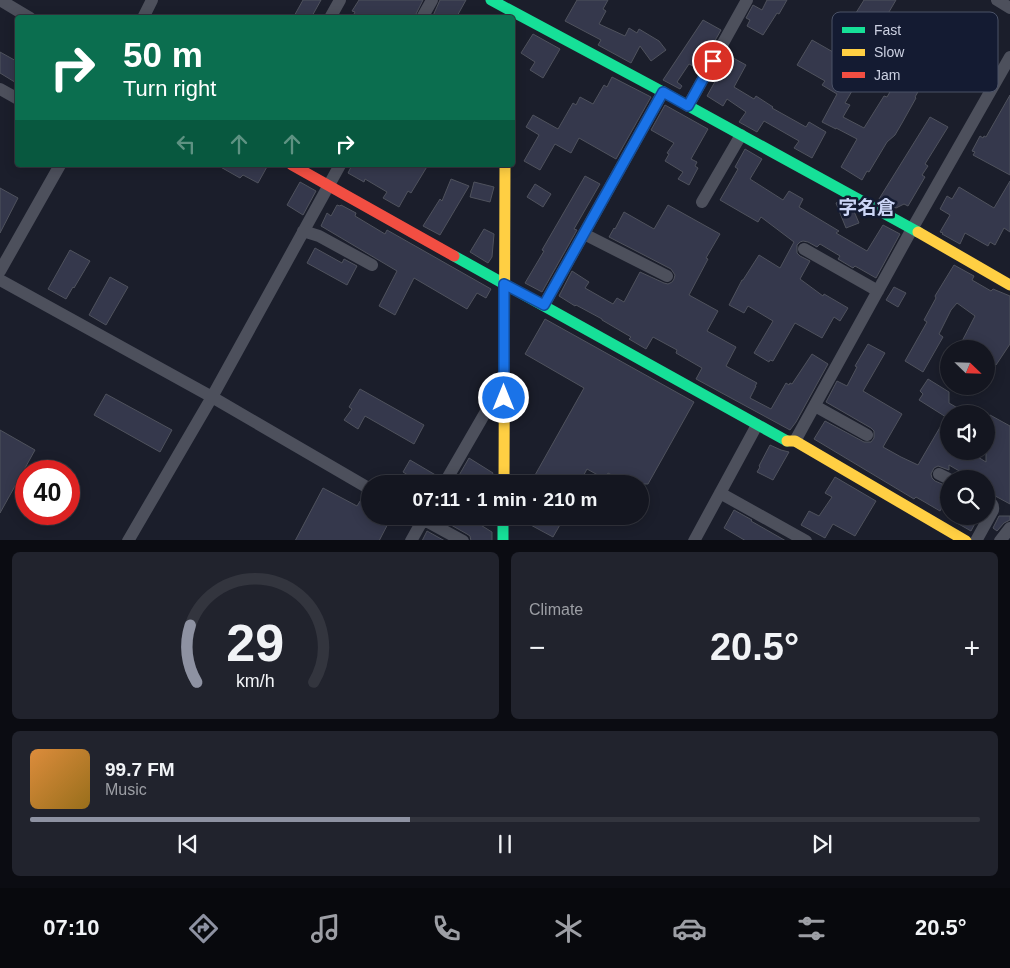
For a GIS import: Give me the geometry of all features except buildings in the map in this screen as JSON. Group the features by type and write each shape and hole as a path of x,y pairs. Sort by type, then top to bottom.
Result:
{"street":[{"path":"0,0 25,15"},
{"path":"144,15 152,0"},
{"path":"332,15 340,0"},
{"path":"424,15 432,0"},
{"path":"491,0 912,229 1010,286"},
{"path":"688,106 747,0"},
{"path":"997,0 1010,8"},
{"path":"998,77 1010,57"},
{"path":"0,89 15,97"},
{"path":"544,305 663,92"},
{"path":"795,441 990,92"},
{"path":"702,202 741,135"},
{"path":"0,271 59,167"},
{"path":"296,167 786,441 795,441 966,540"},
{"path":"128,540 212,397 339,167"},
{"path":"504,475 505,167"},
{"path":"303,231 319,236 372,265"},
{"path":"584,234 667,276"},
{"path":"804,249 878,291"},
{"path":"0,280 212,397 361,484"},
{"path":"449,475 504,380"},
{"path":"815,406 867,435"},
{"path":"694,540 758,425"},
{"path":"720,493 789,536 806,540"},
{"path":"412,540 418,525"},
{"path":"436,525 463,540"},
{"path":"503,525 503,540"},
{"path":"976,540 984,525"},
{"path":"1000,540 1010,528"}],"traffic: fast":[{"path":"491,0 918,232"},
{"path":"454,256 787,441"},
{"path":"503,525 503,540"}],"traffic: slow":[{"path":"504,475 505,167"},
{"path":"918,232 1010,285"},
{"path":"787,441 795,441 964,540"}],"traffic: jam":[{"path":"296,167 454,256"}],"district":[{"name":"字名倉","path":"867,207"}],"route":[{"path":"504,398 504,284 544,305 663,92 688,106 713,61"}]}
